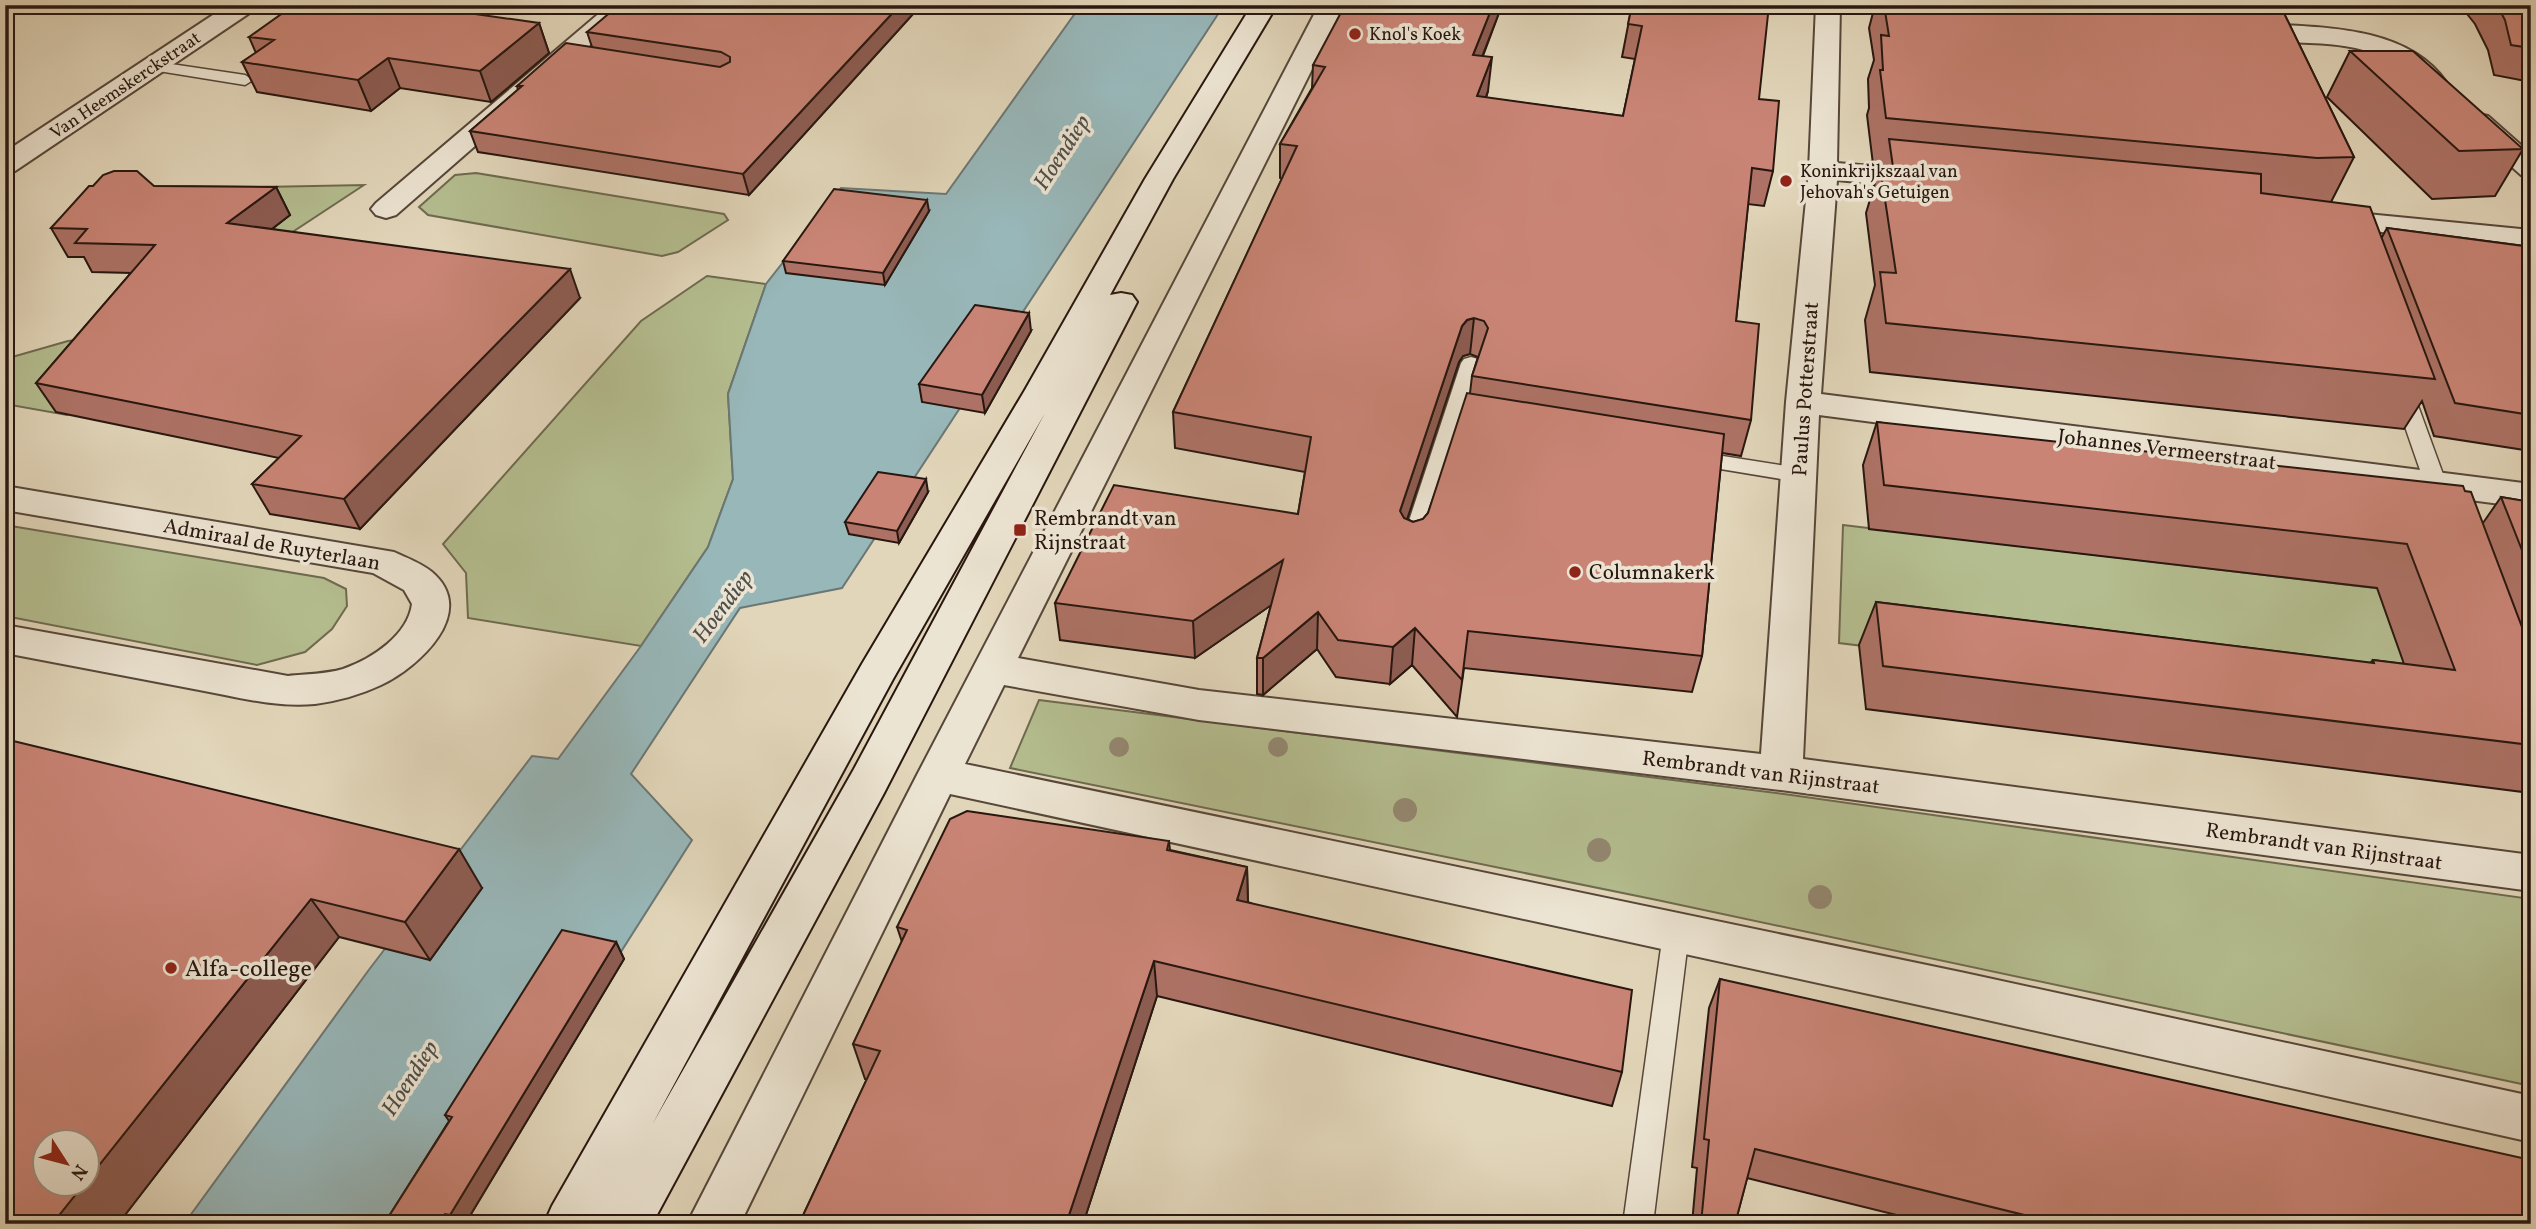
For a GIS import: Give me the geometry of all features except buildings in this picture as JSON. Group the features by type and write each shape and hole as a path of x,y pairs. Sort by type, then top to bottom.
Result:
{"street":[{"name":"Van Heemskerckstraat","path":"5,165 245,5"},
{"path":"386,209 624,5"},
{"path":"570,1224 876,674 1042,390 1159,179 1265,5"},
{"path":"624,1224 869,781 1046,440 1189,177 1287,5"},
{"path":"713,1224 938,775 1332,5"},
{"name":"Paulus Potterstraat","path":"1781,772 1803,402 1823,170 1828,5"},
{"path":"2225,30 2373,44 2405,58 2531,169"},
{"path":"1823,170 1960,183"},
{"path":"2303,217 2348,233 2531,239"},
{"name":"Johannes Vermeerstraat","path":"1803,402 2531,496"},
{"name":"Admiraal de Ruyterlaan","path":"5,498 381,561 418,580 428,593 430,613 420,635 387,666 333,687 288,691 5,639"},
{"name":"Rembrandt van Rijnstraat","path":"993,668 1199,705 1781,772 2531,873"},
{"path":"938,775 2531,1119"}],"lane":[{"path":"564,56 591,60"},
{"path":"151,66 245,80"},
{"path":"1411,548 1471,363"},
{"path":"2396,372 2449,522"},
{"path":"1451,418 1505,427"},
{"path":"1665,453 1799,475"},
{"path":"1638,1224 1676,933"}],"green space":[{"path":"476,173 724,214 728,220 678,252 662,256 428,215 419,207 455,175"},
{"path":"364,185 256,256 67,415 5,404 5,359 68,341 143,331 261,187"},
{"path":"707,276 766,284 728,394 733,479 708,547 641,646 468,618 466,573 443,544 641,321"},
{"path":"5,525 324,578 346,589 347,606 332,629 305,652 257,665 5,616"},
{"path":"1843,525 2408,592 2452,718 1839,643"},
{"path":"1039,700 1791,795 2531,899 2531,1086 1657,900 1010,768"}],"water":[{"name":"Hoendiep","path":"1081,5 1224,5 842,588 740,608 631,774 692,840 448,1224 184,1224 368,971 532,756 558,759 641,646 708,547 733,479 728,394 766,284 841,188 946,194"}],"place":[{"name":"Knol's Koek","path":"1355,34"},
{"name":"Koninkrijkszaal van Jehovah's Getuigen","path":"1786,181"},
{"name":"Rembrandt van Rijnstraat","path":"1020,530"},
{"name":"Columnakerk","path":"1575,572"},
{"name":"Alfa-college","path":"171,968"}]}
